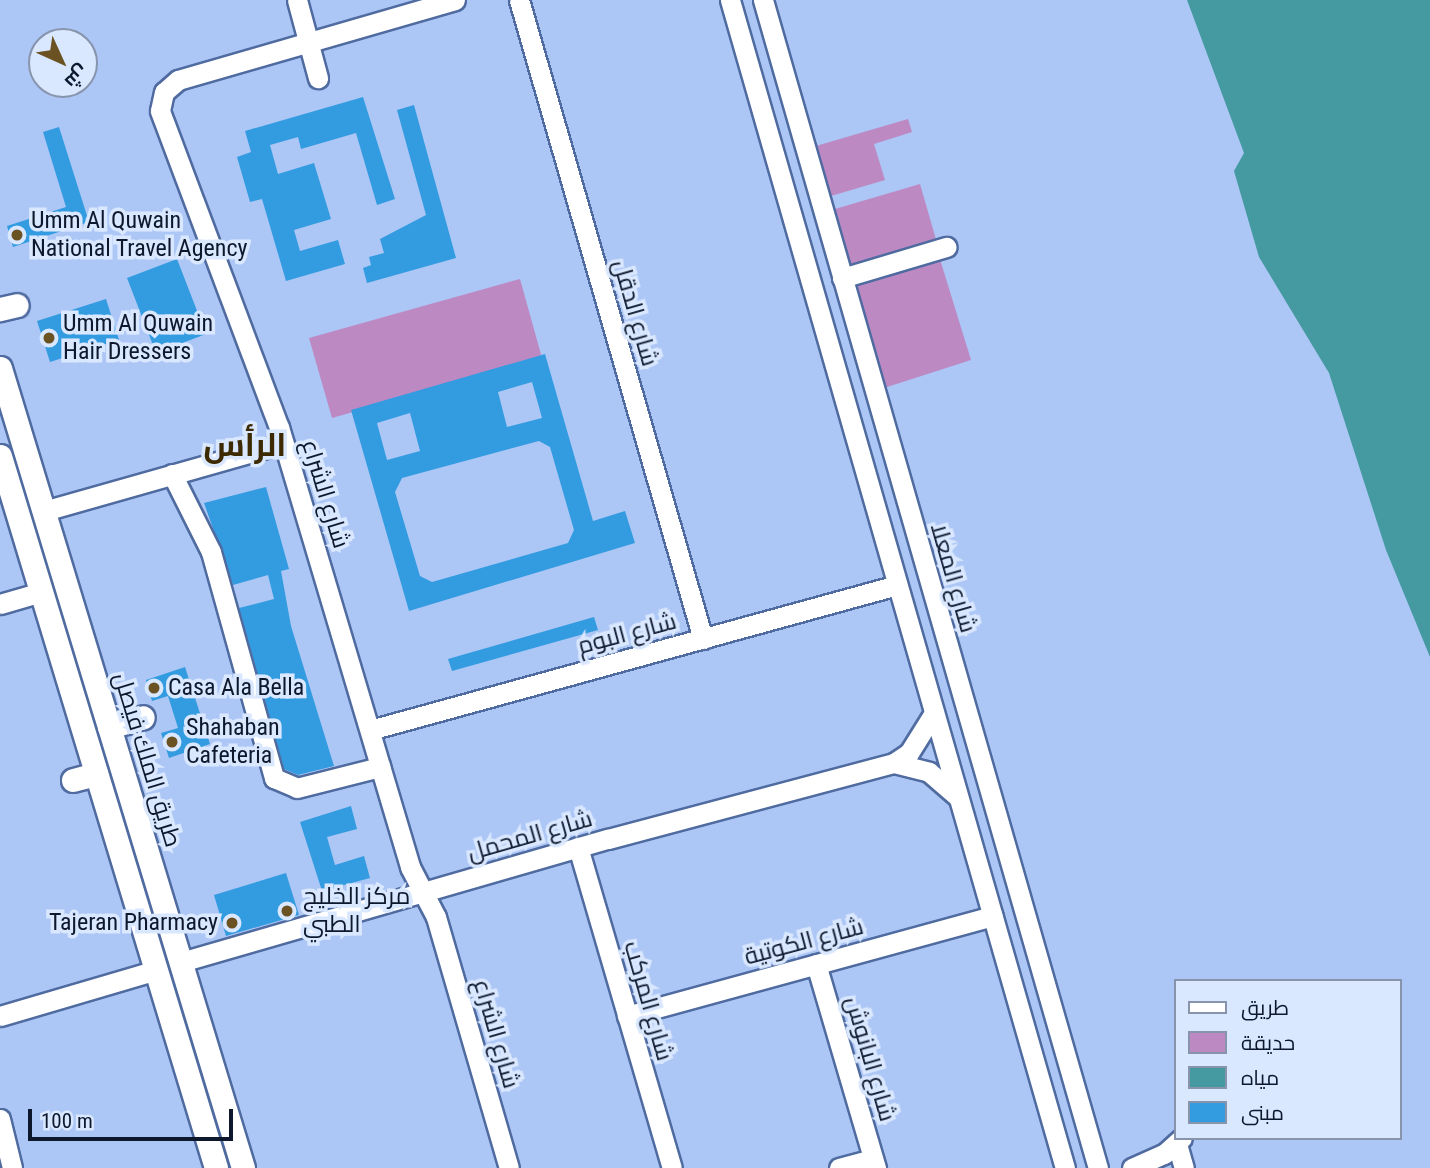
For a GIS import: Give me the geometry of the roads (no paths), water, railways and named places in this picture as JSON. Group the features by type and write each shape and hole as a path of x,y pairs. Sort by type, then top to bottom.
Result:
{"main road":[{"name":"طريق الملك فيصل","path":"0,368 243,1168"},
{"path":"0,456 216,1168"},
{"path":"109,727 143,717"},
{"path":"73,780 96,774"},
{"path":"193,1091 211,1101 219,1089"}],"street":[{"path":"297,0 318,78"},
{"name":"شارع الشراع","path":"455,0 178,80 164,92 160,104 284,443 380,767 421,893 436,917 509,1168"},
{"name":"شارع الدقل","path":"519,0 703,639"},
{"path":"730,0 1065,1168"},
{"name":"شارع المعلا","path":"763,0 1098,1168"},
{"path":"744,48 760,55 805,215 812,219 825,218"},
{"path":"842,278 946,247"},
{"path":"44,512 284,443"},
{"path":"172,474 211,552 274,778 297,788 380,767"},
{"name":"شارع البوم","path":"370,730 897,585"},
{"path":"0,604 41,592"},
{"path":"894,763 909,753 934,713"},
{"name":"شارع المحمل","path":"181,962 578,847 894,763 929,772 958,797"},
{"name":"شارع المركب","path":"578,847 672,1168"},
{"name":"شارع الكوتية","path":"627,1016 993,916"},
{"name":"شارع البانوش","path":"817,964 875,1163"},
{"path":"0,1016 156,970"},
{"path":"0,1119 12,1168"},
{"path":"1132,1168 1180,1141 1184,1168"},
{"path":"0,1160 12,1168"},
{"path":"839,1168 875,1163"}],"water":[{"path":"1187,0 1430,0 1430,657 1386,550 1329,373 1259,257 1234,171 1244,153"}],"place":[{"name":"Umm Al Quwain National Travel Agency","path":"17,235"},
{"name":"Umm Al Quwain Hair Dressers","path":"49,338"},
{"name":"Casa Ala Bella","path":"154,688"},
{"name":"Shahaban Cafeteria","path":"172,742"},
{"name":"مركز الخليج الطبي","path":"287,911"},
{"name":"Tajeran Pharmacy","path":"232,923"}],"district":[{"name":"الرأس","path":"245,445"}]}
